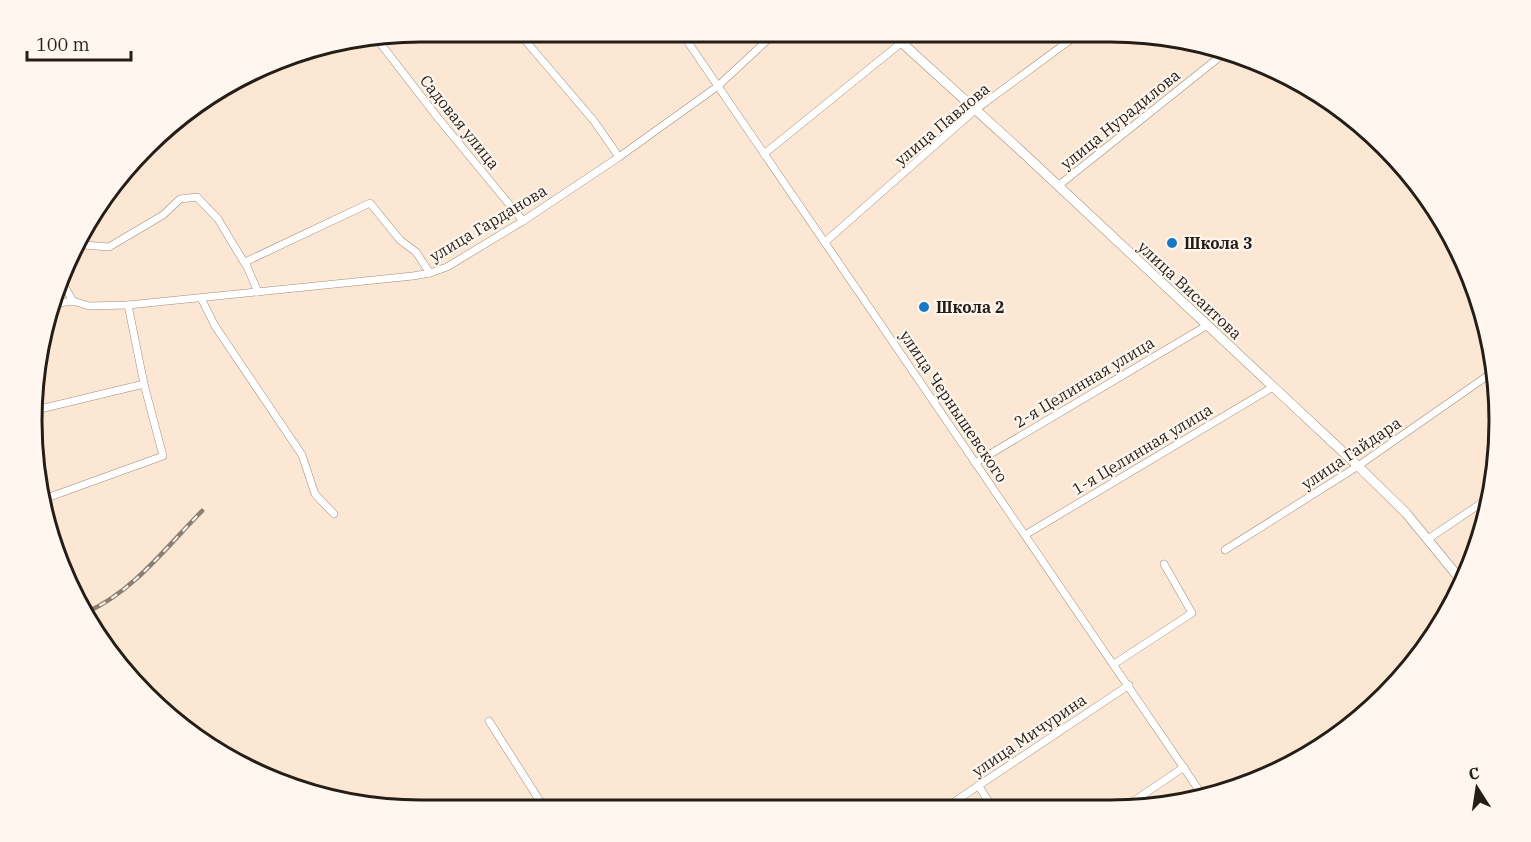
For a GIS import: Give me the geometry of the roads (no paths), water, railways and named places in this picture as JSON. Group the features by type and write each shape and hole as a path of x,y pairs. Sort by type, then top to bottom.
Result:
{"street":[{"path":"527,42 594,121 619,157"},
{"name":"улица Чернышевского","path":"688,42 1199,789"},
{"name":"улица Гарданова","path":"61,303 73,301 89,306 128,305 430,273 447,267 524,221 619,157 718,86 765,42"},
{"name":"улица Павлова","path":"825,242 975,110 1067,42"},
{"path":"764,154 901,43"},
{"name":"улица Висаитова","path":"901,43 1358,466 1406,513 1456,574"},
{"name":"Садовая улица","path":"381,44 438,118 524,221"},
{"name":"улица Нурадилова","path":"1058,186 1218,58"},
{"path":"85,245 109,247 163,215 180,199 197,197 218,219 246,266 258,292"},
{"path":"246,266 244,262 370,203 400,240 416,252 430,273"},
{"path":"66,289 73,301"},
{"path":"201,298 215,326 302,455 315,494 334,514"},
{"path":"50,497 163,456 144,384 128,305"},
{"name":"2-я Целинная улица","path":"975,463 1206,326"},
{"name":"улица Гайдара","path":"1225,550 1358,466 1486,377"},
{"path":"43,408 144,384"},
{"name":"1-я Целинная улица","path":"1025,535 1273,387"},
{"path":"1428,539 1480,504"},
{"path":"1114,664 1191,613 1164,564"},
{"name":"улица Мичурина","path":"957,800 1129,685"},
{"path":"489,721 539,800"},
{"path":"1137,799 1184,767"},
{"path":"978,786 988,800"}],"railway":[{"path":"92,609 135,580 202,511"}],"place":[{"name":"Школа 3","path":"1172,243"},
{"name":"Школа 2","path":"924,307"}]}
